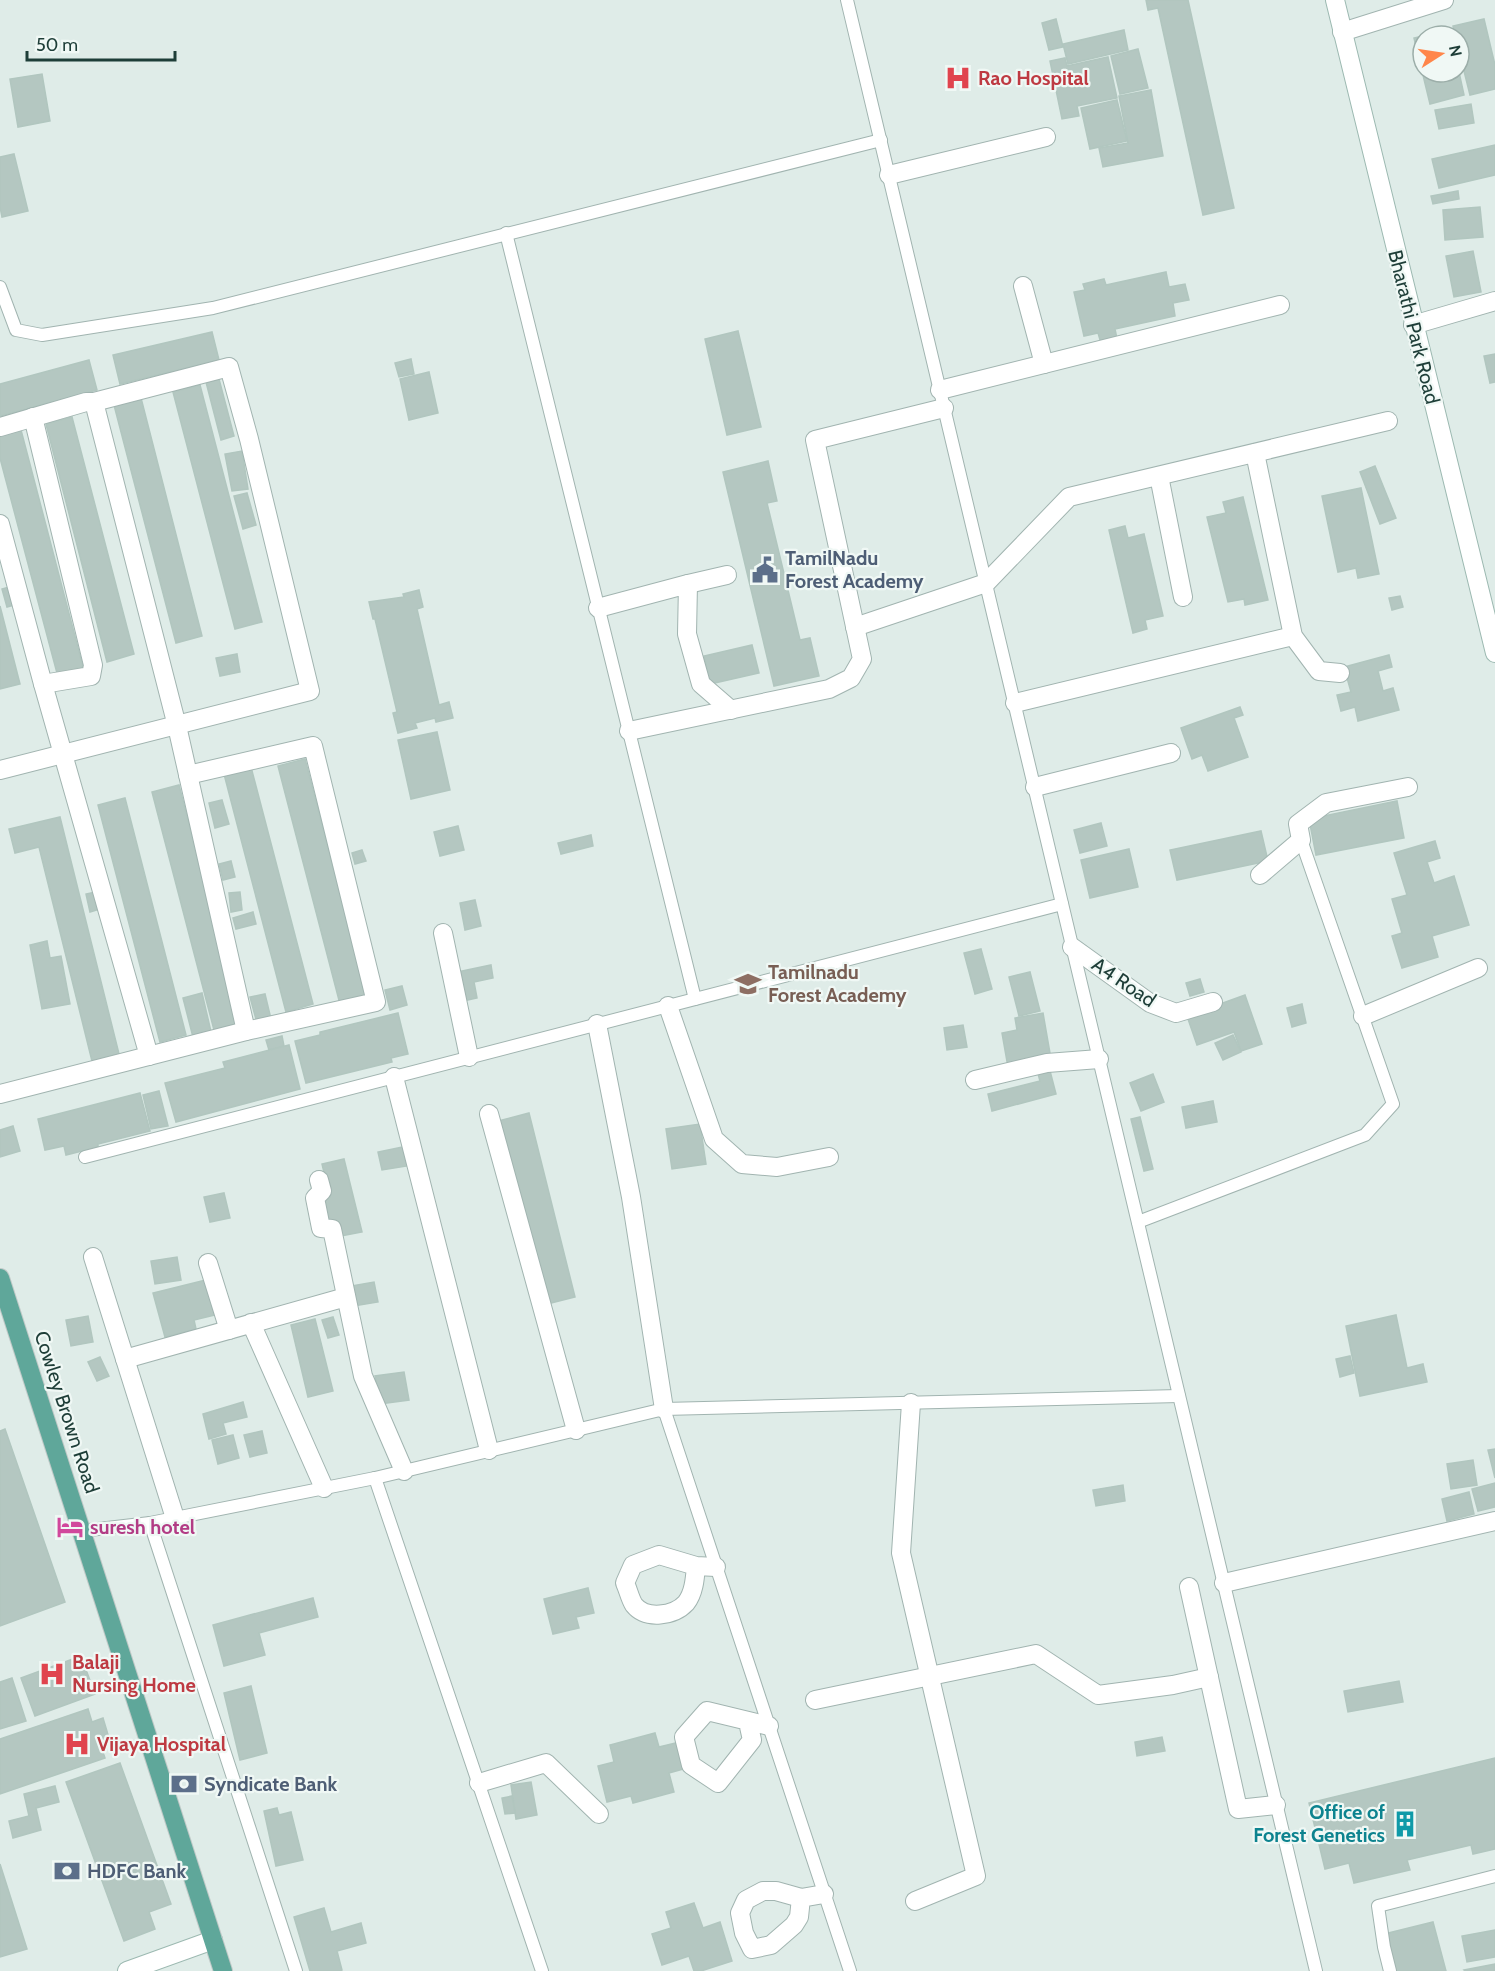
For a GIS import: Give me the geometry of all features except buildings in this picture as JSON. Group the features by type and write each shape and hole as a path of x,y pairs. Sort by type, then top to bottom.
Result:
{"main road":[{"name":"Cowley Brown Road","path":"0,1278 223,1971"}],"street":[{"name":"Bharathi Park Road","path":"1335,0 1413,326 1495,653"},
{"path":"1342,32 1444,0"},
{"path":"889,175 1046,137"},
{"path":"1023,286 1044,364"},
{"path":"1413,326 1495,301"},
{"path":"628,731 829,690 851,678 862,659 814,440 1044,364 1280,305"},
{"path":"0,427 87,402 229,367 249,439 310,691 0,770"},
{"path":"94,402 177,726 246,1031"},
{"path":"33,417 93,665 91,676 43,684"},
{"path":"855,627 986,583 1069,497 1388,421"},
{"path":"1255,453 1293,636 1319,671 1340,673"},
{"path":"1159,476 1183,597"},
{"path":"0,524 149,1056"},
{"path":"598,608 727,575"},
{"path":"688,584 687,634 701,684 731,710"},
{"path":"1015,703 1293,636"},
{"path":"0,1095 246,1031 376,1002 313,746 188,775"},
{"path":"1035,787 1171,753"},
{"path":"1260,875 1301,840 1298,825 1326,803 1408,787"},
{"path":"443,933 469,1057"},
{"name":"A4 Road","path":"1072,947 1149,1003 1176,1013 1213,1002"},
{"path":"1363,1016 1478,968"},
{"path":"668,1006 714,1139 742,1164 777,1167 829,1157"},
{"path":"597,1024 630,1197 664,1409"},
{"path":"975,1080 1047,1063 1099,1059"},
{"path":"394,1077 489,1450"},
{"path":"489,1114 576,1430"},
{"path":"320,1180 322,1191 315,1198 321,1228 332,1229 363,1376 404,1471"},
{"path":"93,1257 175,1518"},
{"path":"208,1263 230,1330"},
{"path":"125,1359 346,1297"},
{"path":"251,1323 324,1488"},
{"path":"911,1403 901,1552 976,1876 915,1901"},
{"path":"1224,1583 1495,1521"},
{"path":"696,1566 716,1567"},
{"path":"1189,1587 1238,1809 1276,1805"},
{"path":"815,1700 1036,1654 1098,1695 1209,1677"},
{"path":"748,1722 769,1726"},
{"path":"479,1783 546,1763 599,1814"},
{"path":"801,1898 824,1894"},
{"path":"127,1971 213,1940"}],"lane":[{"path":"847,0 1316,1971"},
{"path":"0,287 16,330 42,335 213,308 880,140"},
{"path":"506,233 695,999"},
{"path":"1138,1222 1365,1135 1393,1104 1301,840"},
{"path":"85,1157 1062,904"},
{"path":"81,1531 150,1523 375,1478 664,1409 1179,1396"},
{"path":"664,1409 850,1971"},
{"path":"375,1478 542,1971"},
{"path":"150,1523 296,1971"},
{"path":"1390,1971 1378,1906 1495,1876"}],"place":[{"name":"Rao Hospital","path":"958,78"},
{"name":"TamilNadu Forest Academy","path":"765,570"},
{"name":"Tamilnadu Forest Academy","path":"748,984"},
{"name":"suresh hotel","path":"70,1527"},
{"name":"Balaji Nursing Home","path":"52,1674"},
{"name":"Vijaya Hospital","path":"77,1744"},
{"name":"Syndicate Bank","path":"184,1784"},
{"name":"Office of Forest Genetics","path":"1405,1824"},
{"name":"HDFC Bank","path":"67,1871"}]}
